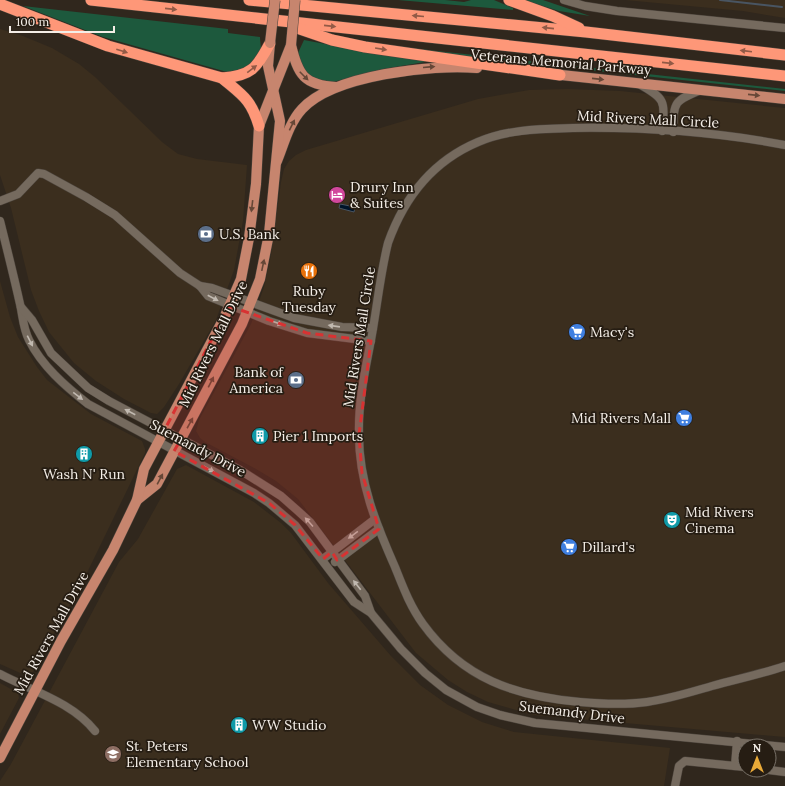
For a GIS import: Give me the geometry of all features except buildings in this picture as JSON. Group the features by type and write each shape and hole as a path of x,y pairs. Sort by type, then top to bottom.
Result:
{"highway":[{"path":"91,0 785,76"},
{"path":"249,0 586,32 785,55"},
{"path":"509,0 553,16 586,32"},
{"path":"0,4 108,46 222,78 236,77 252,71 260,62 270,43"},
{"path":"277,20 332,40 408,53 560,75"},
{"path":"222,78 242,94 255,114 259,126"}],"main road":[{"name":"Mid Rivers Mall Drive","path":"137,500 157,484 247,312 260,279 266,252 277,161 280,121 268,66 275,0"},
{"name":"Mid Rivers Mall Drive","path":"0,758 113,550 137,500 141,475 229,306 241,279 249,238 256,184 259,126 290,45 295,0"},
{"name":"Veterans Memorial Parkway","path":"290,45 295,62 302,75 310,82 320,86 336,87"},
{"name":"Veterans Memorial Parkway","path":"277,161 294,121 302,109 318,96 336,87 406,70 437,67 468,67 560,75 785,99"}],"street":[{"path":"564,0 585,6 785,28"},
{"path":"637,83 655,93 662,99 664,106 662,131"},
{"path":"673,132 675,106 678,100 701,90"},
{"name":"Mid Rivers Mall Circle","path":"785,145 726,136 662,131 595,128 522,130 492,136 477,142 444,161 418,187 400,213 393,228 384,261 361,401 359,436 362,473 375,519 407,597 429,632 441,646 465,667 497,685 513,691 554,700 631,704 667,698 785,666"},
{"path":"0,201 18,194 38,173 44,174 115,215 180,273 200,286 208,296 229,306 307,333 371,341"},
{"name":"Suemandy Drive","path":"0,221 21,307 22,323 37,353 49,370 88,404 254,493 269,503 295,525 329,567 354,602 371,613 425,673 456,696 488,711 535,723 737,741"},
{"path":"200,286 234,295 294,318 321,324 373,328"},
{"name":"Suemandy Drive","path":"21,307 32,320 51,353 88,388 240,470 281,496 310,522 365,596 371,613"},
{"path":"322,559 375,519"},
{"path":"329,567 379,529"},
{"path":"0,674 74,711 86,719 95,731"},
{"path":"675,786 677,770 682,762 689,761 735,766 737,741"}],"highlighted area":[{"path":"229,306 307,333 371,341 359,435 362,473 379,529 337,560 332,552 323,559 295,525 269,503 174,451 181,439 164,431"}],"shaded area":[{"path":"625,0 785,0 785,18 743,11"},
{"path":"0,29 23,36 52,48 79,64 95,77 162,142 178,154 197,159 247,165 243,221 234,270 216,320 179,384 164,407 157,414 151,413 124,399 96,381 74,363 49,332 39,311 31,290 11,208 0,175"},
{"path":"568,89 620,91 785,108 785,737 534,715 488,702 467,692 448,680 416,653 298,499 276,481 205,442 200,438 196,431 199,420 251,324 264,287 271,255 281,182 284,169 289,161 296,155 306,150 478,99 529,90"},
{"path":"0,281 10,317 18,337 47,380 91,414 142,441 145,449 145,453 85,577 32,673 27,676 0,664"},
{"path":"186,465 254,502 281,523 291,533 328,583 391,656 420,685 448,705 482,722 514,732 670,748 664,786 0,786 0,781 11,764 119,562 138,539 177,469"},
{"path":"0,683 18,693 19,698 0,734"}],"green space":[{"path":"398,0 445,0 464,2 471,0 494,0 513,8 513,10"},
{"path":"524,0 543,0 590,16 559,11"},
{"path":"23,6 228,29 228,33 260,37 260,55 248,66 227,72 103,37"},
{"path":"304,40 379,54 425,60 425,62 383,69 333,82 315,79 308,75 300,64 298,53"},
{"path":"401,47 785,89 785,91 476,58"}],"water":[{"path":"340,204 355,207 354,212 339,208"}],"waterway":[{"path":"720,0 782,7"}],"place":[{"name":"Drury Inn & Suites","path":"337,195"},
{"name":"U.S. Bank","path":"206,234"},
{"name":"Ruby Tuesday","path":"309,271"},
{"name":"Macy's","path":"577,332"},
{"name":"Bank of America","path":"296,380"},
{"name":"Mid Rivers Mall","path":"684,418"},
{"name":"Pier 1 Imports","path":"260,436"},
{"name":"Wash N' Run","path":"84,454"},
{"name":"Mid Rivers Cinema","path":"672,520"},
{"name":"Dillard's","path":"569,547"},
{"name":"WW Studio","path":"239,725"},
{"name":"St. Peters Elementary School","path":"113,754"}]}
